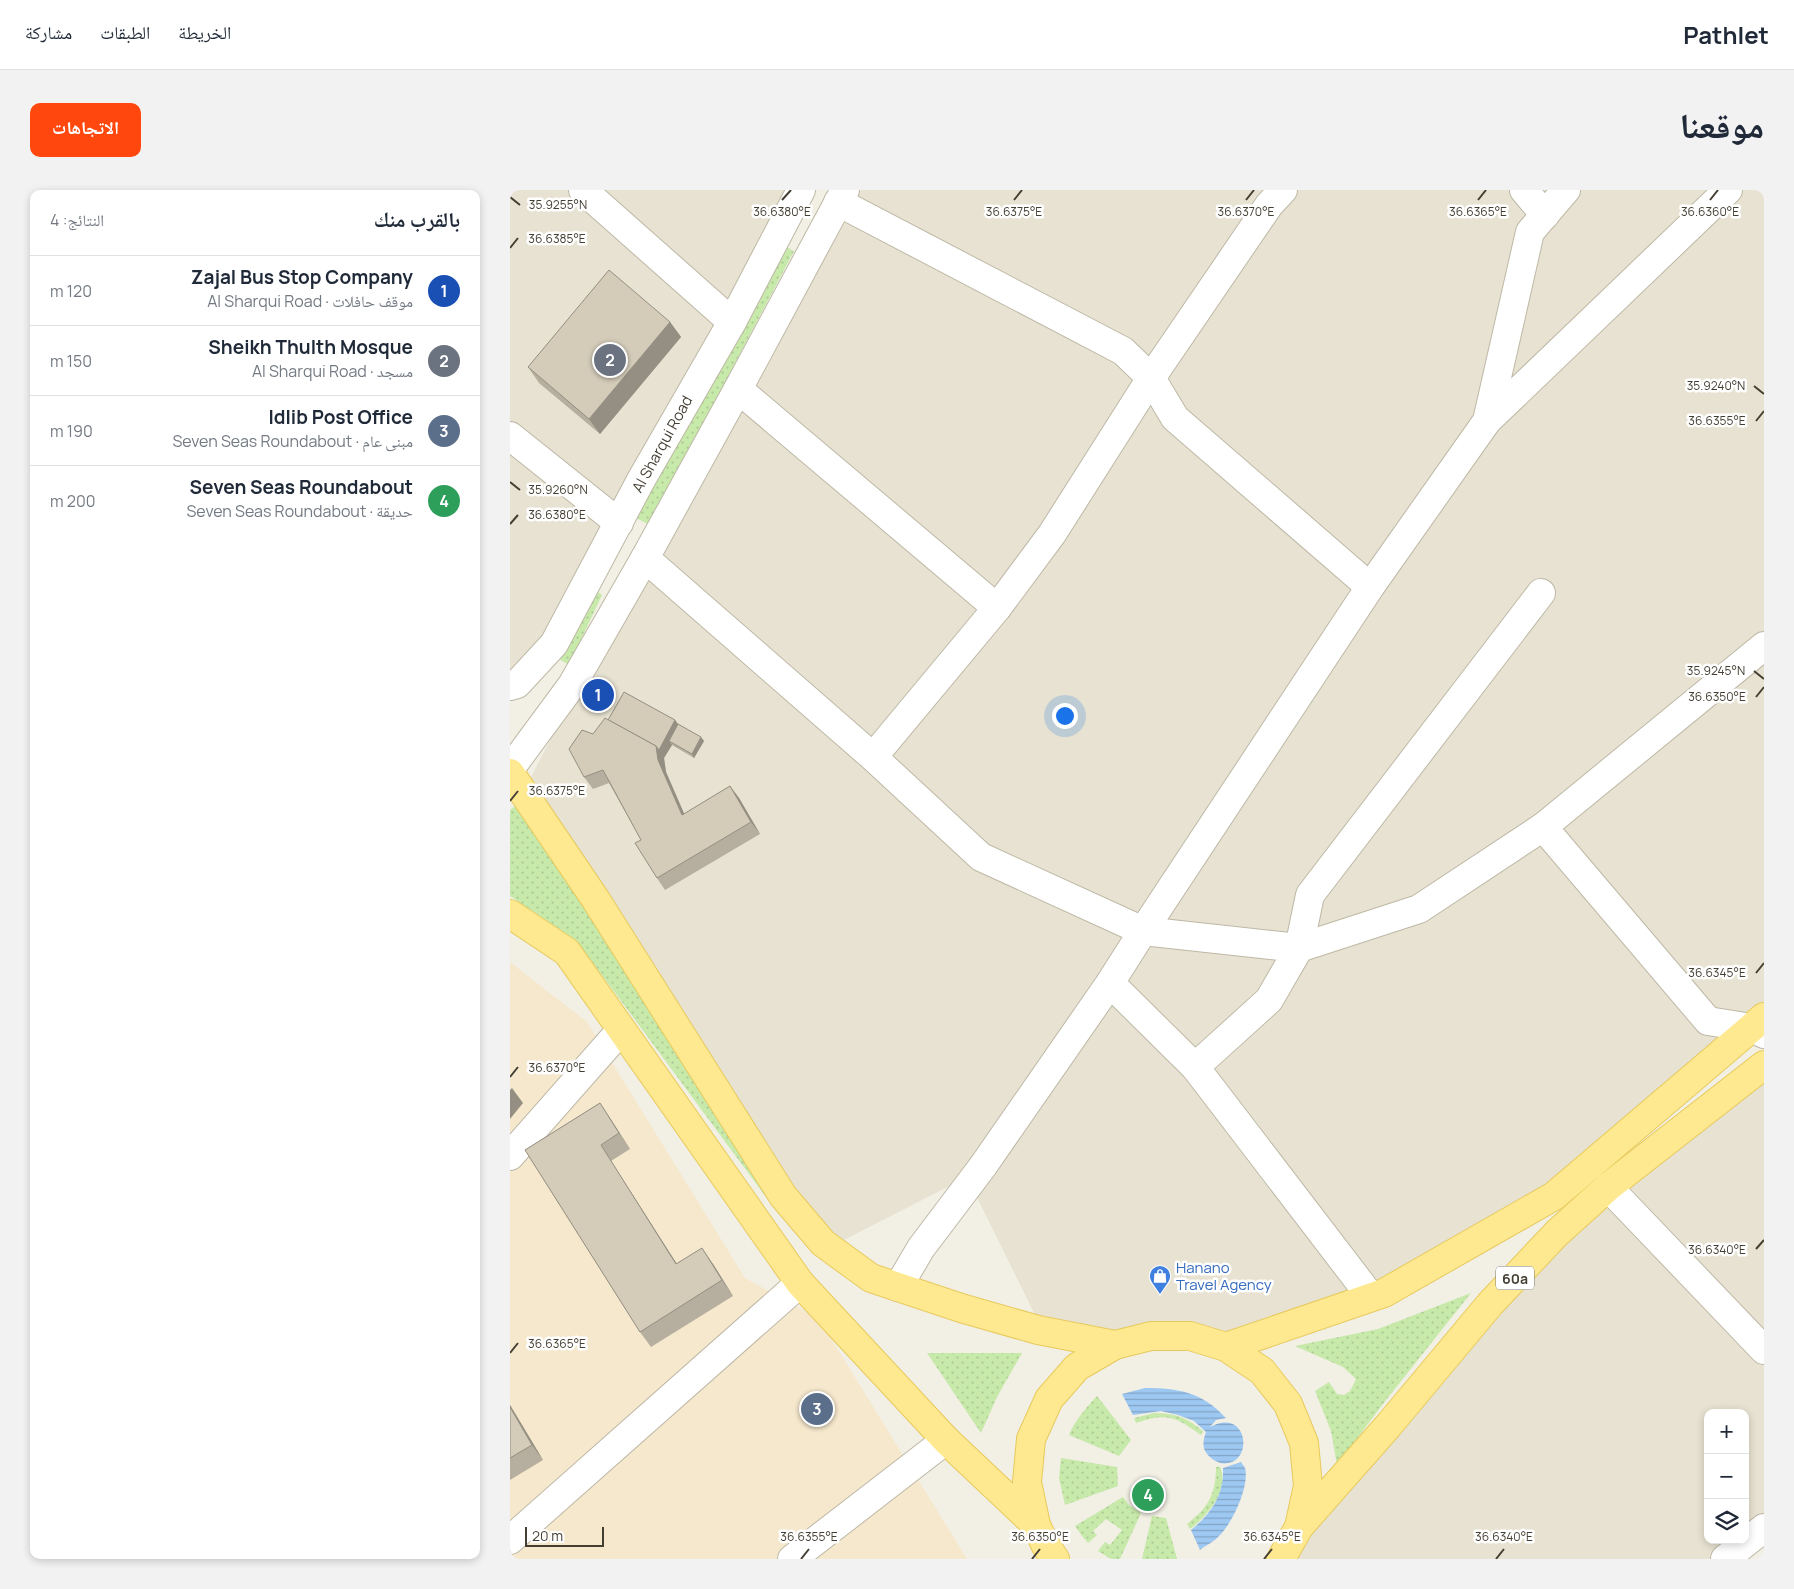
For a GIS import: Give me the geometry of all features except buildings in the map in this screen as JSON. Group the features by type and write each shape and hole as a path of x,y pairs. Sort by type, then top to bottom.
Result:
{"main road":[{"path":"510,773 596,900 783,1196 823,1243 871,1278 961,1308 1038,1330 1114,1345"},
{"path":"510,914 567,952 800,1283 1046,1547"},
{"path":"1226,1347 1384,1293 1554,1196 1760,1026"},
{"name":"60a","path":"1299,1527 1388,1426 1490,1304 1557,1233 1608,1187 1764,1065"},
{"path":"1046,1547 1027,1482 1031,1439 1049,1399 1077,1367 1114,1345 1151,1336 1190,1336 1226,1347 1262,1371 1288,1404 1304,1443 1308,1486 1299,1527 1281,1559"}],"street":[{"path":"584,190 732,322"},
{"name":"Al Sharqui Road","path":"510,686 516,684 554,644 641,480 732,322 802,190"},
{"path":"873,757 996,608 1052,534 1151,378 1269,205 1283,190"},
{"path":"1524,190 1545,215"},
{"path":"1487,421 1530,232 1566,190"},
{"path":"898,1287 921,1248 983,1166 1110,983 1143,930 1370,587 1487,421 1728,190"},
{"path":"510,769 572,684 645,558 841,196 1123,351 1151,378 1175,418 1370,587"},
{"path":"738,389 996,608"},
{"path":"510,436 619,523"},
{"path":"645,558 873,757 981,857 1143,930 1299,948 1419,909 1543,827 1764,646"},
{"path":"1195,1067 1269,1000 1299,948 1310,895 1542,593"},
{"path":"1543,827 1708,1021 1760,1026"},
{"path":"1110,983 1195,1067 1372,1297"},
{"path":"510,1156 622,1030"},
{"path":"1608,1187 1764,1350"},
{"path":"510,1540 800,1283"},
{"path":"792,1559 946,1440"},
{"path":"1725,1559 1764,1528"}],"shaded area":[{"path":"510,190 801,190 619,523 510,686"},
{"path":"861,190 1764,190 1764,1017 1554,1196 1384,1293 1214,1347 1107,1344 1039,1323 967,1177 832,1246 803,1219 611,896 530,779 645,558 746,393"},
{"path":"510,962 587,1022 745,1278 819,1319 967,1559 513,1559 510,1553"},
{"path":"1764,1066 1764,1529 1749,1541 1749,1409 1704,1409 1704,1544 1746,1544 1727,1559 1267,1559 1285,1534 1379,1453 1577,1226"}],"green space":[{"path":"786,247 794,251 650,525 636,518"},
{"path":"598,592 602,595 569,665 559,659"},
{"path":"522,801 780,1216 576,940 510,896 510,810"},
{"path":"1471,1293 1337,1465 1331,1431 1315,1391 1329,1382 1337,1394 1344,1395 1350,1391 1356,1379 1343,1367 1295,1346 1378,1329"},
{"path":"927,1353 1022,1353 997,1397 981,1433"},
{"path":"1097,1396 1131,1440 1119,1456 1069,1435 1078,1419"},
{"path":"1155,1413 1181,1417 1203,1431 1201,1435 1178,1420 1171,1418 1156,1418 1136,1423 1134,1418"},
{"path":"1061,1458 1117,1467 1118,1486 1065,1505 1059,1478"},
{"path":"1216,1467 1220,1467 1222,1476 1219,1494 1210,1510 1190,1529 1187,1524 1205,1506 1212,1493 1216,1477"},
{"path":"1123,1497 1129,1505 1141,1513 1120,1559 1111,1559 1098,1551 1105,1542 1110,1545 1122,1530 1106,1519 1093,1531 1097,1535 1088,1543 1075,1526"},
{"path":"1152,1516 1166,1518 1177,1559 1142,1559"}],"water":[{"path":"1145,1388 1168,1389 1189,1393 1208,1402 1226,1418 1216,1420 1210,1427 1223,1422 1233,1424 1240,1430 1243,1448 1239,1457 1231,1462 1220,1463 1211,1458 1204,1448 1206,1432 1194,1421 1161,1411 1133,1415 1122,1394"},
{"path":"1241,1462 1245,1468 1246,1476 1239,1504 1224,1530 1217,1538 1200,1550 1191,1530 1205,1517 1215,1503 1221,1487 1223,1468"}],"place":[{"name":"Sheikh Thulth Mosque","path":"610,360"},
{"name":"Zajal Bus Stop Company","path":"598,695"},
{"name":"Hanano Travel Agency","path":"1160,1295"},
{"name":"Idlib Post Office","path":"817,1409"},
{"name":"Seven Seas Roundabout","path":"1148,1495"}]}
